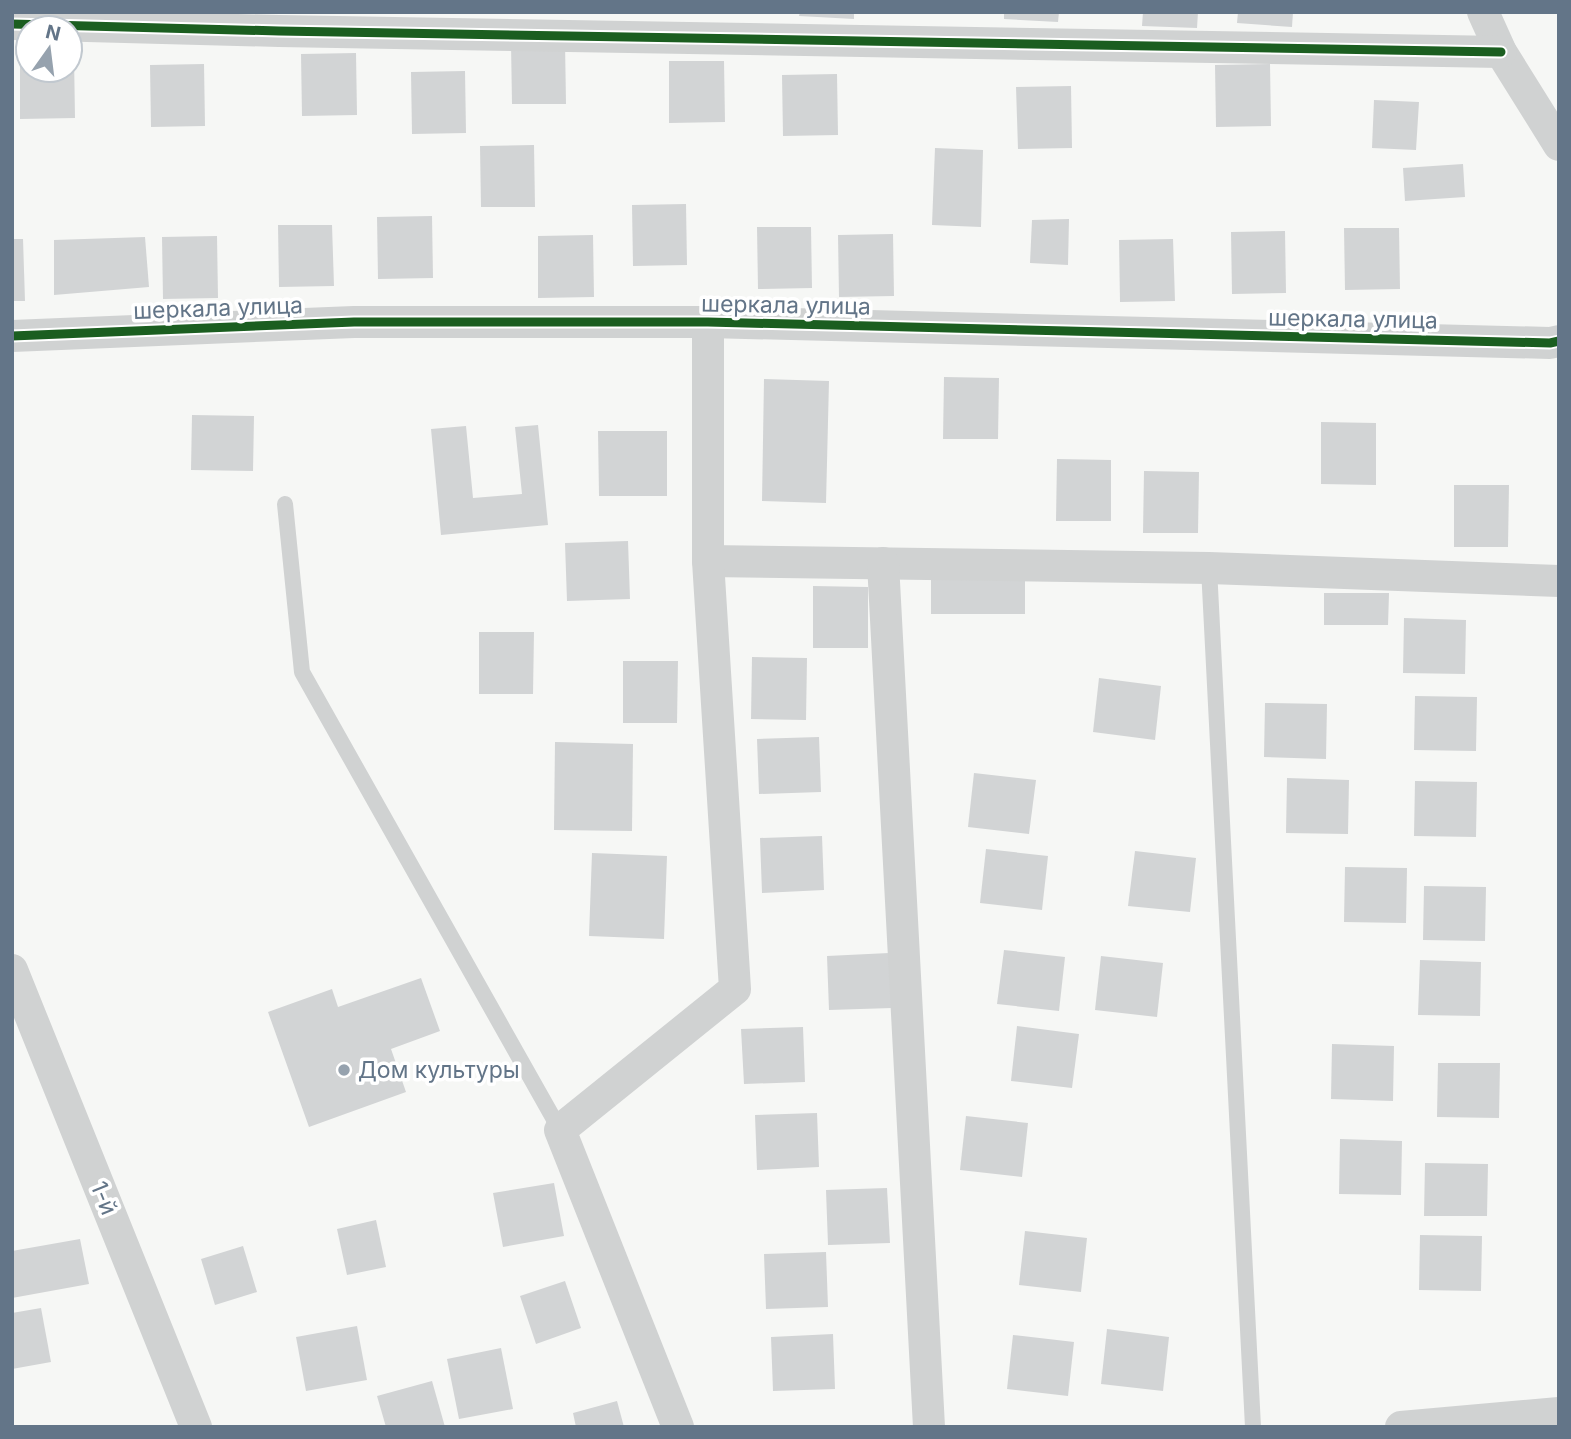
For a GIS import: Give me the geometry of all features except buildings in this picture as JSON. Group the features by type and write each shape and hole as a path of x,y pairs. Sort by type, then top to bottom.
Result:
{"street":[{"path":"1483,12 1501,52 1559,145"},
{"path":"12,24 293,32 1501,52"},
{"name":"шеркала улица","path":"12,336 354,322 708,322 1550,343 1559,341"},
{"path":"678,1427 560,1130 735,989 708,561 708,322"},
{"path":"708,561 1209,568 1559,581"},
{"path":"883,563 929,1427"},
{"name":"1-й","path":"12,970 196,1427"},
{"path":"1401,1427 1516,1422 1559,1413"}],"lane":[{"path":"285,504 302,672 560,1130"},
{"path":"1209,568 1253,1427"}],"cycle path":[{"path":"12,24 1501,52"},
{"path":"12,336 354,322 708,322 1550,343 1559,341"}],"place":[{"name":"Дом культуры","path":"344,1070"}]}
